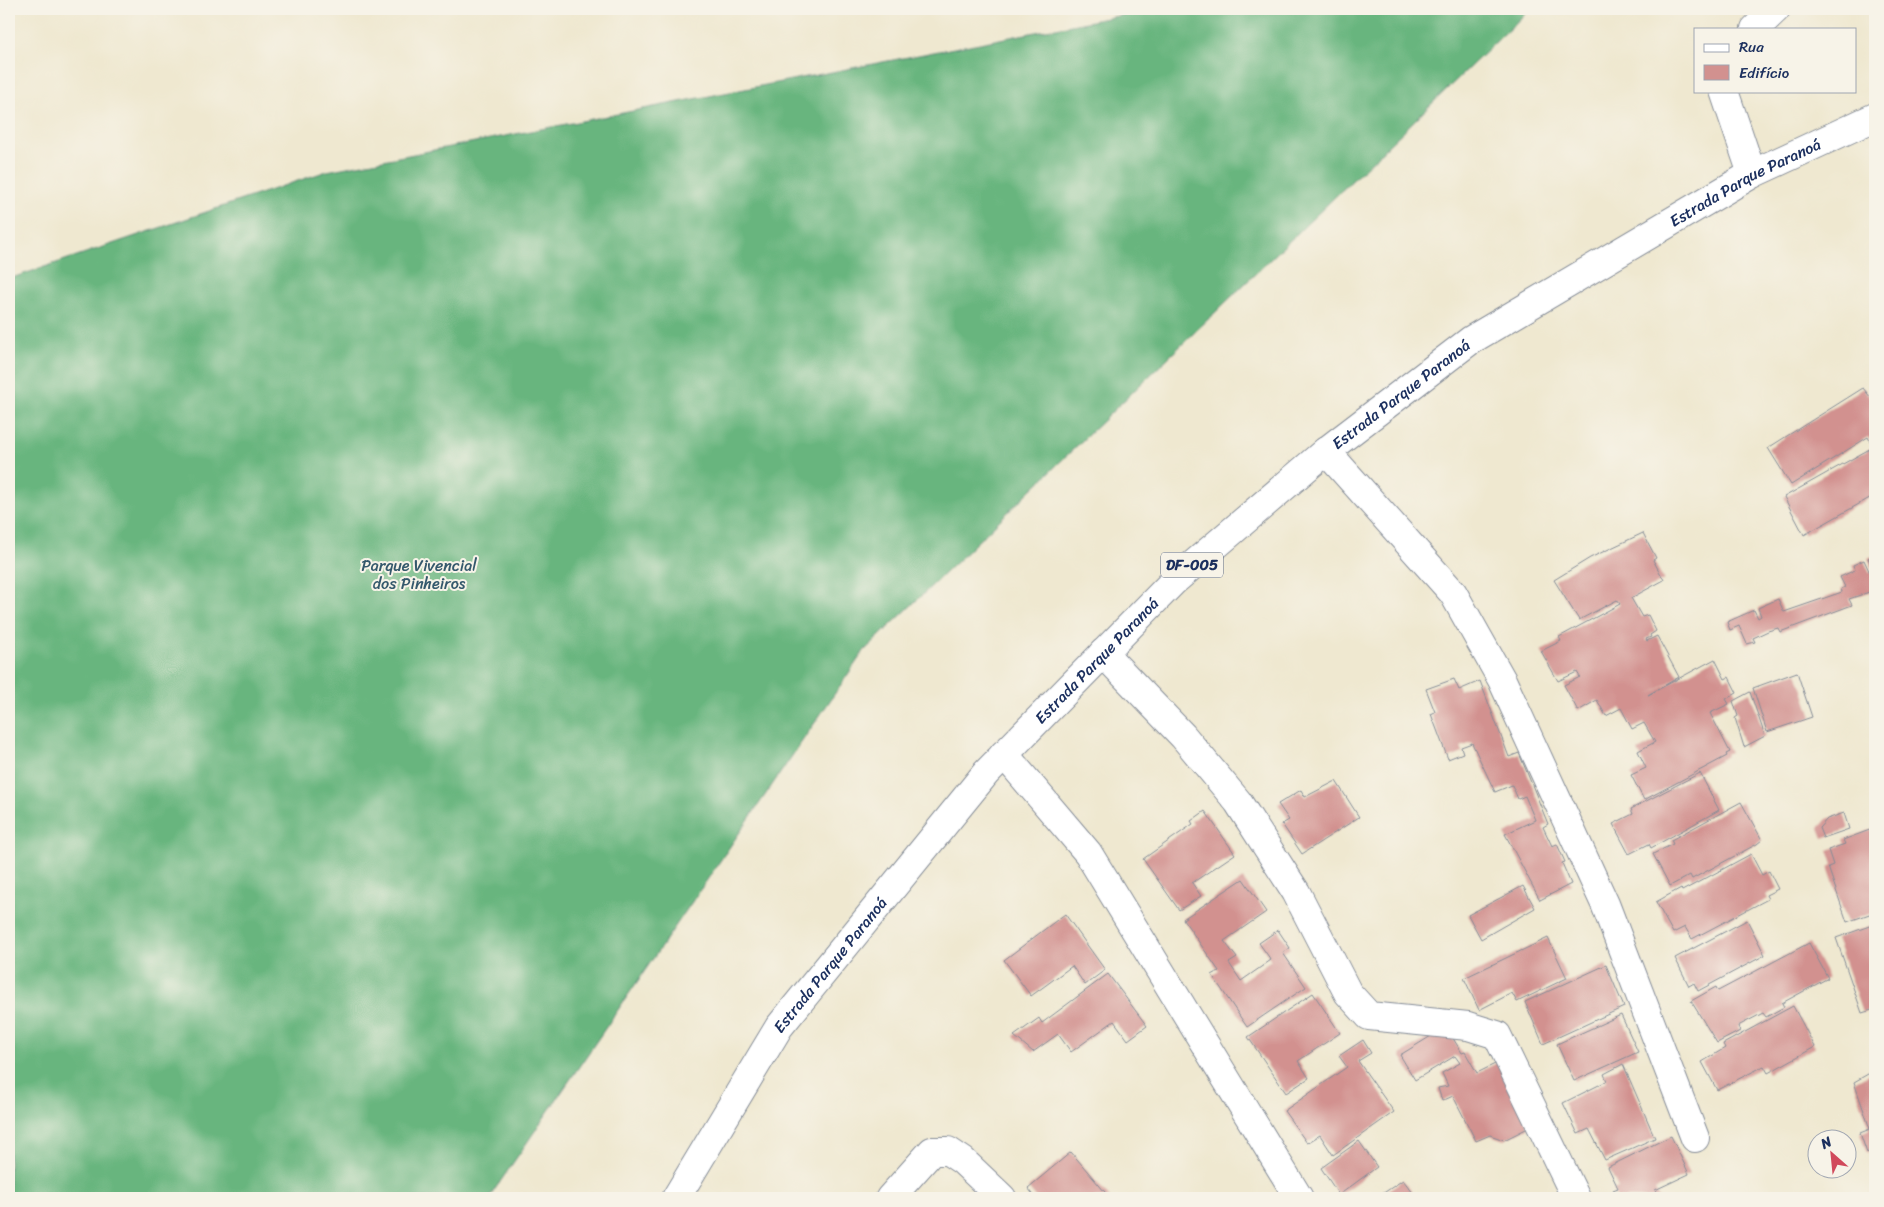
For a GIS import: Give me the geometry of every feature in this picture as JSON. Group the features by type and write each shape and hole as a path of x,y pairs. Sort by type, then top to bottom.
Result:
{"street":[{"path":"1756,28 1776,9"},
{"path":"1724,92 1752,174"},
{"name":"Estrada Parque Paranoá","path":"676,1198 779,1027 986,773 1174,581 1326,450 1471,340 1752,174 1875,117"},
{"path":"1326,450 1453,593 1502,680 1605,904 1694,1138"},
{"path":"1103,653 1183,736 1238,802 1296,892 1348,993 1368,1016 1468,1026 1497,1035 1576,1198"},
{"path":"1004,754 1088,853 1299,1198"},
{"path":"890,1198 932,1151 948,1151 963,1161 1002,1198"}],"green space":[{"name":"Parque Vivencial dos Pinheiros","path":"1153,9 1530,9 864,651 489,1198 9,1198 9,279 327,171"}],"building":[{"path":"1863,388 1875,403 1875,438 1870,441 1868,437 1791,485 1768,448"},
{"path":"1875,446 1875,495 1804,535 1784,497"},
{"path":"1643,533 1656,558 1653,560 1664,580 1631,598 1642,617 1648,615 1656,631 1650,635 1651,637 1646,639 1647,641 1657,636 1679,677 1648,695 1715,659 1725,679 1729,677 1737,693 1726,699 1729,704 1710,713 1730,752 1726,754 1727,756 1644,800 1631,775 1646,768 1638,751 1655,742 1644,723 1632,729 1621,708 1606,716 1597,700 1578,711 1564,685 1580,677 1577,672 1558,681 1541,651 1561,641 1559,637 1620,604 1617,600 1579,620 1554,580 1590,558"},
{"path":"1875,555 1875,590 1849,599 1852,605 1780,632 1778,628 1768,631 1753,638 1755,642 1747,644 1739,626 1730,630 1727,622 1754,610 1758,618 1761,616 1758,608 1778,599 1784,612 1842,592 1841,589 1845,587 1840,577 1855,570 1853,565 1864,560 1870,573 1874,570 1868,558"},
{"path":"1797,672 1812,717 1767,732 1753,688"},
{"path":"1454,679 1459,690 1480,681 1509,757 1519,753 1548,824 1543,827 1552,846 1557,844 1565,862 1562,863 1571,884 1540,900 1505,834 1535,820 1525,796 1518,799 1512,785 1495,792 1472,743 1461,747 1463,753 1448,759 1431,714 1435,712 1426,689"},
{"path":"1750,692 1765,736 1744,747 1735,718 1738,716 1733,701"},
{"path":"1700,773 1719,810 1651,848 1649,844 1629,854 1613,824 1633,814 1631,809"},
{"path":"1336,781 1359,817 1302,854 1282,824 1289,820 1278,804 1301,790 1305,797"},
{"path":"1741,802 1762,840 1692,879 1690,875 1670,886 1653,854 1673,844 1671,840"},
{"path":"1205,811 1235,854 1192,883 1201,896 1179,910 1143,859 1193,824 1191,821"},
{"path":"1844,813 1849,829 1823,838 1819,828 1827,819"},
{"path":"1875,828 1875,912 1847,922 1828,867 1833,865 1828,850 1845,844 1843,840"},
{"path":"1751,854 1762,875 1769,871 1778,889 1766,895 1768,899 1692,939 1685,927 1673,933 1656,902 1681,888 1682,891"},
{"path":"1243,879 1266,912 1224,941 1237,958 1229,963 1241,981 1271,960 1259,943 1278,930 1290,948 1283,953 1306,987 1247,1027 1212,975 1219,971 1183,919"},
{"path":"1523,886 1535,908 1481,939 1468,915"},
{"path":"1065,914 1105,970 1085,985 1072,966 1031,996 1004,960"},
{"path":"1747,920 1765,955 1698,991 1694,983 1689,986 1675,958"},
{"path":"1875,924 1875,1009 1862,1013 1836,938"},
{"path":"1548,938 1567,978 1517,1002 1512,993 1479,1010 1464,978"},
{"path":"1809,943 1828,978 1782,1003 1784,1007 1766,1017 1763,1013 1738,1026 1740,1031 1717,1043 1691,1001 1716,987 1718,991"},
{"path":"1606,965 1624,1007 1543,1044 1525,1002"},
{"path":"1108,974 1147,1026 1128,1040 1114,1021 1071,1052 1058,1034 1033,1052 1014,1036 1039,1018 1042,1023"},
{"path":"1313,993 1340,1033 1298,1061 1309,1078 1286,1093 1248,1037"},
{"path":"1793,1006 1815,1047 1768,1073 1764,1066 1717,1090 1702,1062 1725,1048 1723,1044"},
{"path":"1621,1015 1638,1052 1574,1081 1557,1044"},
{"path":"1446,1027 1462,1053 1465,1052 1477,1073 1509,1057 1528,1128 1504,1140 1490,1135 1476,1141 1453,1096 1442,1101 1438,1088 1448,1086 1442,1073 1460,1063 1455,1056 1415,1080 1400,1055"},
{"path":"1363,1040 1371,1053 1358,1061 1394,1112 1333,1155 1320,1135 1307,1143 1284,1111 1347,1067 1339,1056"},
{"path":"1623,1064 1655,1138 1605,1160 1589,1129 1578,1134 1563,1103 1607,1081 1604,1074"},
{"path":"1875,1070 1875,1146 1867,1153 1860,1133 1870,1129 1854,1082"},
{"path":"1671,1136 1689,1174 1655,1190 1659,1198 1617,1198 1613,1190 1618,1188 1608,1167"},
{"path":"1359,1141 1377,1167 1339,1195 1321,1168"},
{"path":"1071,1152 1110,1198 1036,1198 1028,1188"},
{"path":"1403,1180 1417,1198 1376,1198"}]}
